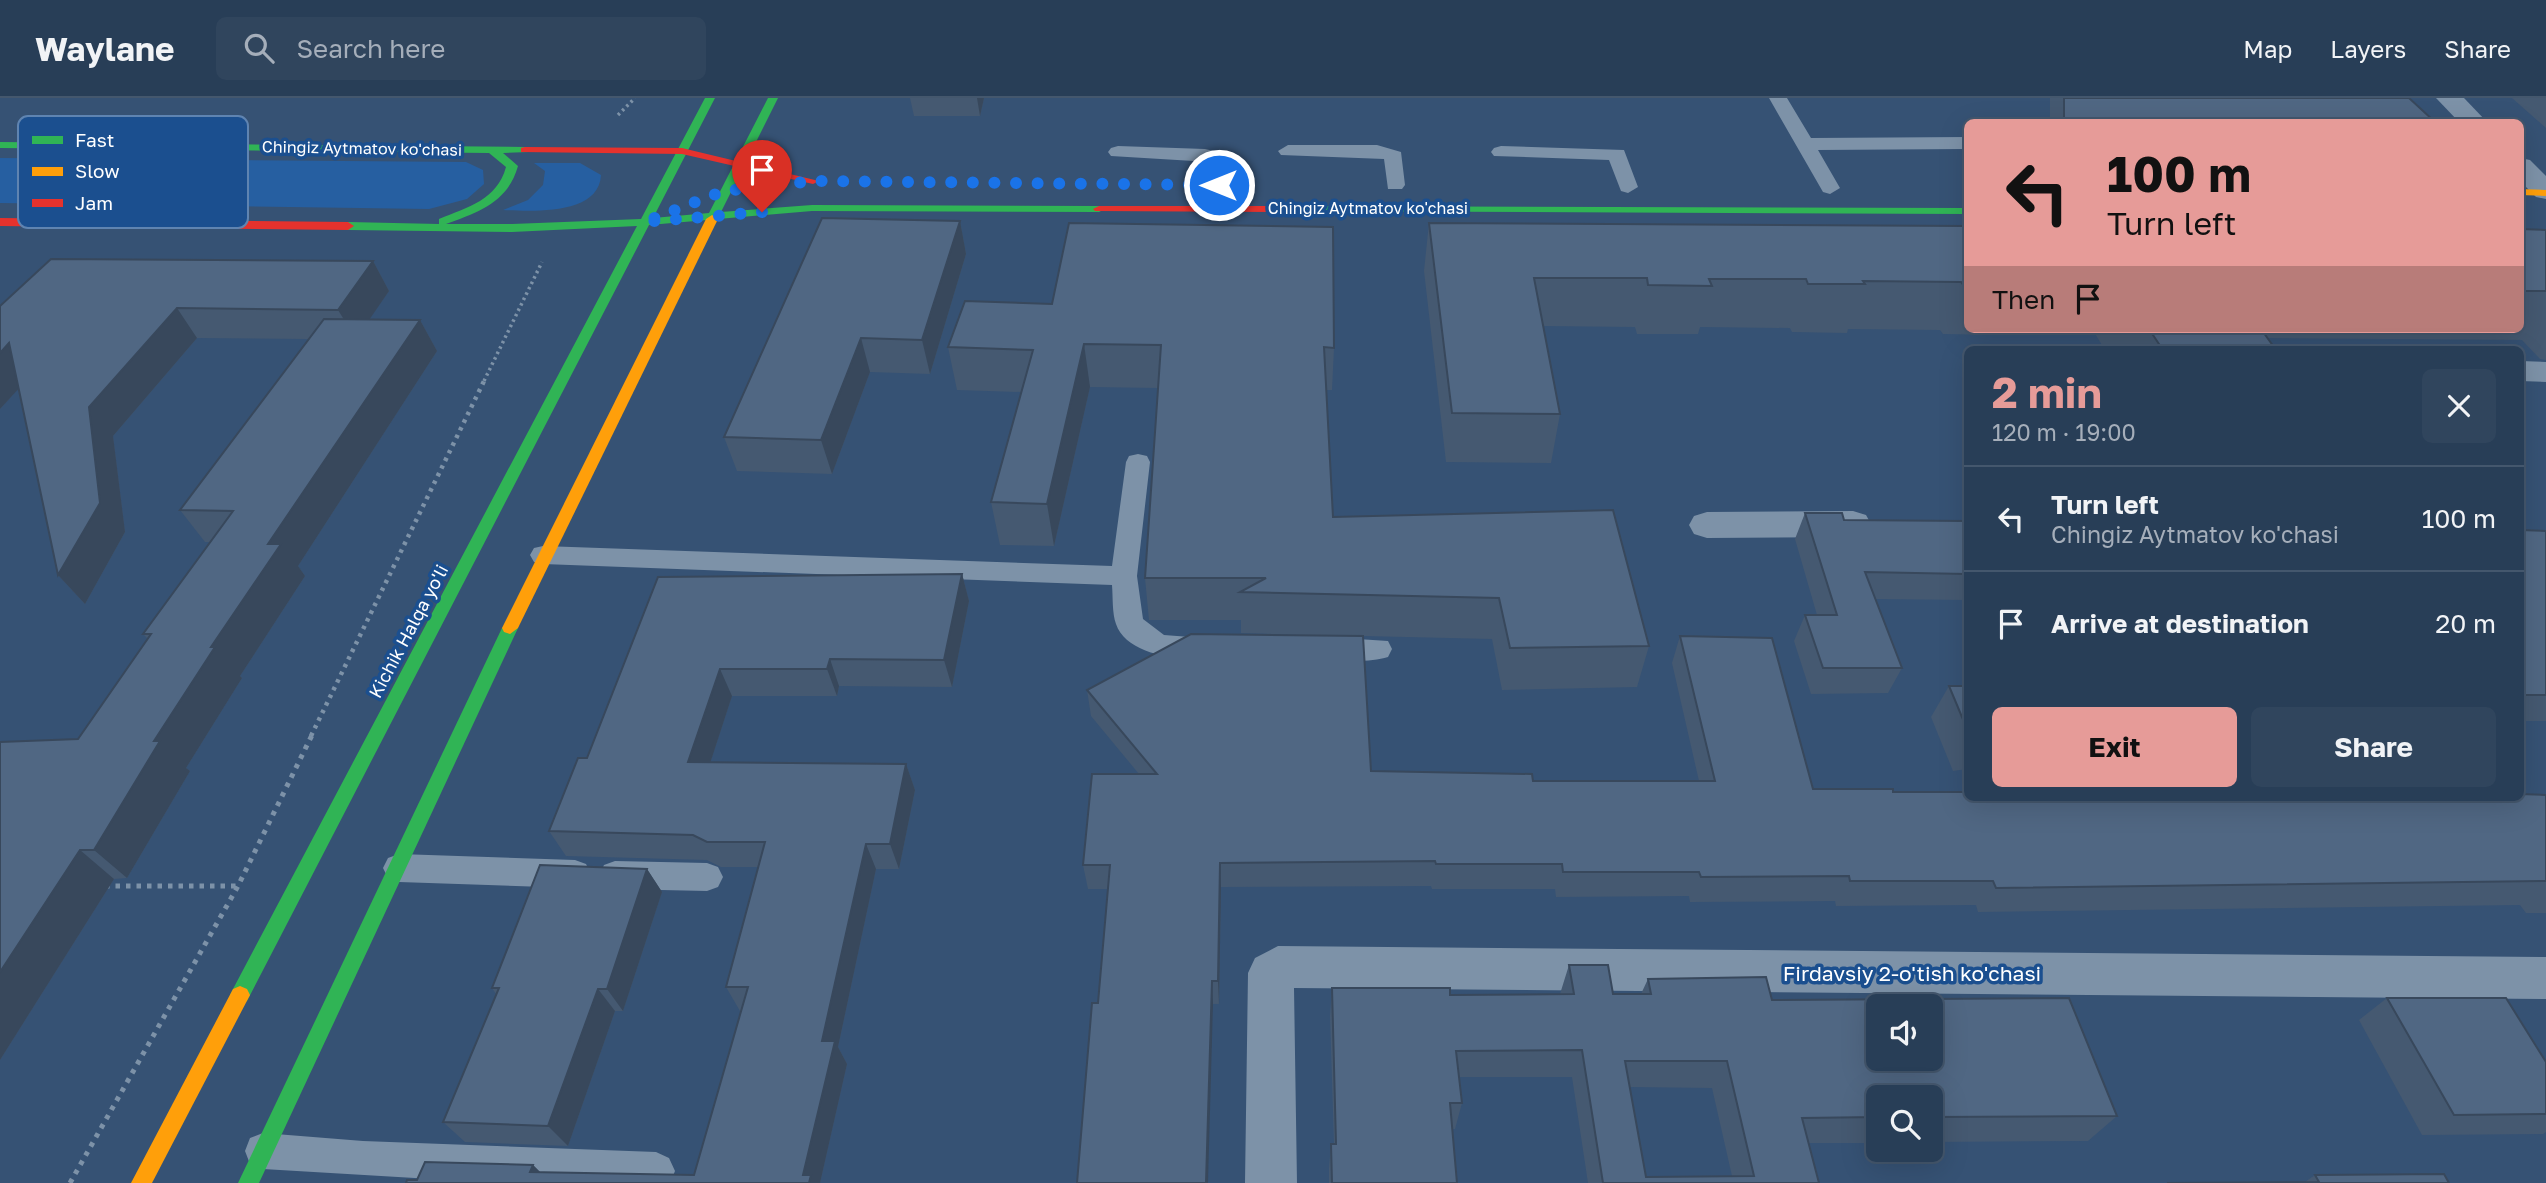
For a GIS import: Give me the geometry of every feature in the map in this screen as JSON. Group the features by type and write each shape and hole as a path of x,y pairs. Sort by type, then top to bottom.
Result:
{"main road":[{"name":"Kichik Halqa yo'li","path":"141,1183 710,98"},
{"path":"256,1167 399,868 543,555 712,216 716,183 737,164 773,98"},
{"name":"Chingiz Aytmatov ko'chasi","path":"0,145 18,145"},
{"name":"Chingiz Aytmatov ko'chasi","path":"248,148 682,151 819,182 756,188 716,183 644,222"},
{"path":"421,228 489,202 509,184 512,166 492,150"},
{"path":"682,151 716,183"},
{"path":"2524,192 2546,192"},
{"name":"Chingiz Aytmatov ko'chasi","path":"248,226 522,228 644,222 812,208 1964,211"},
{"name":"Chingiz Aytmatov ko'chasi","path":"0,222 18,222"}],"street":[{"path":"2449,98 2471,119"},
{"path":"2524,170 2546,192"},
{"path":"2524,371 2546,372"},
{"path":"1707,525 1888,523"},
{"name":"Firdavsiy 2-o'tish ko'chasi","path":"1271,1183 1271,973 1278,967 2546,978"}],"lane":[{"path":"1778,98 1830,188"},
{"path":"1804,144 1964,144"},
{"path":"1288,151 1377,151 1394,156 1396,185"},
{"path":"1118,152 1220,158 1219,185"},
{"path":"1500,152 1617,154 1628,187"},
{"path":"1138,462 1124,576 1130,624 1158,646 1227,647"},
{"path":"543,555 1124,576"},
{"path":"1296,648 1378,649"},
{"path":"399,868 707,877"},
{"path":"256,1167 363,1159 656,1171"}],"path":[{"path":"70,1183 238,886 539,268"},
{"path":"98,886 238,886"}],"shaded area":[{"path":"0,158 18,158 18,203 0,203"},
{"path":"248,160 466,162 483,170 484,184 467,199 429,209 248,206"},
{"path":"534,163 580,163 601,175 597,188 589,198 576,204 546,210 503,210 528,200 543,185 545,171"}],"building":[{"path":"2064,98 2409,98 2432,119 2181,119 2064,119"},
{"path":"822,218 960,221 922,340 861,338 821,440 724,437"},
{"path":"1069,223 1333,227 1334,348 1324,347 1333,517 1613,510 1649,646 1510,648 1499,598 1240,592 1266,578 1145,578 1161,345 1084,344 1047,504 991,502 1033,350 948,347 965,301 1052,304"},
{"path":"1429,223 1964,226 1964,286 1961,282 1863,281 1865,284 1808,284 1806,279 1709,279 1712,286 1648,285 1647,278 1534,278 1560,414 1452,413"},
{"path":"2524,229 2546,230 2546,291 2524,291"},
{"path":"51,259 373,261 338,310 177,308 89,407 100,503 58,575 9,343 0,353 0,306"},
{"path":"324,319 420,320 268,544 281,544 211,647 215,647 154,741 160,741 94,850 80,850 0,972 0,742 78,739 151,634 143,634 233,511 180,510"},
{"path":"2152,333 2264,333 2273,346 2160,346"},
{"path":"1805,513 1842,513 1844,520 1964,521 1964,574 1865,572 1902,668 1823,668 1805,615 1837,615"},
{"path":"2524,530 2546,531 2546,695 2524,695"},
{"path":"962,574 944,660 830,659 827,669 720,669 688,762 906,764 890,844 866,844 822,1041 835,1041 803,1175 811,1175 809,1183 406,1183 407,1180 417,1180 425,1162 533,1165 530,1172 694,1175 748,987 726,987 765,842 707,842 693,835 549,831 578,758 587,758 658,577"},
{"path":"1191,634 1363,636 1371,771 1532,774 1533,781 1715,781 1680,636 1772,638 1813,789 1964,792 1964,801 2524,801 2524,794 2546,795 2546,881 1996,888 1993,881 1850,881 1849,876 1701,877 1699,872 1563,872 1562,864 1436,864 1435,861 1220,863 1218,981 1212,981 1206,1183 1077,1183 1092,1003 1098,1003 1110,865 1083,865 1092,774 1157,774 1087,690"},
{"path":"1949,686 1964,686 1964,722"},
{"path":"540,865 647,869 607,989 598,989 548,1126 443,1122 499,988 492,988"},
{"path":"1569,965 1608,965 1613,994 1651,994 1648,979 1766,977 1772,1000 1866,999 1866,1071 1943,1071 1943,999 2069,998 2117,1116 1943,1117 1943,1085 1866,1085 1866,1117 1802,1118 1819,1183 1603,1183 1582,1050 1456,1051 1462,1103 1450,1103 1457,1183 1332,1183 1331,1144 1336,1144 1332,988 1450,988 1450,995 1574,994","holes":["1625,1061 1727,1061 1754,1176 1646,1177"]},
{"path":"2387,998 2506,998 2546,1062 2546,1114 2454,1115"},
{"path":"2444,1174 2449,1183 2167,1183 2319,1182 2315,1175"}],"traffic: fast":[{"path":"240,995 710,98"},
{"path":"712,219 773,98"},
{"path":"0,145 18,145"},
{"path":"248,147 525,150"},
{"path":"443,221 477,208 503,188 512,166 492,150"},
{"path":"348,226 512,228 644,222 812,208 1099,209"},
{"path":"1285,209 1964,211"},
{"path":"248,1183 510,628"}],"traffic: slow":[{"path":"2524,192 2546,193"},
{"path":"510,628 712,219"},
{"path":"141,1183 240,995"}],"traffic: jam":[{"path":"525,150 682,151 813,181"},
{"path":"1099,209 1285,209"},
{"path":"0,222 18,222"},
{"path":"248,225 348,226"}],"route":[{"path":"762,212 644,222 724,191 813,181 1219,185"}]}
